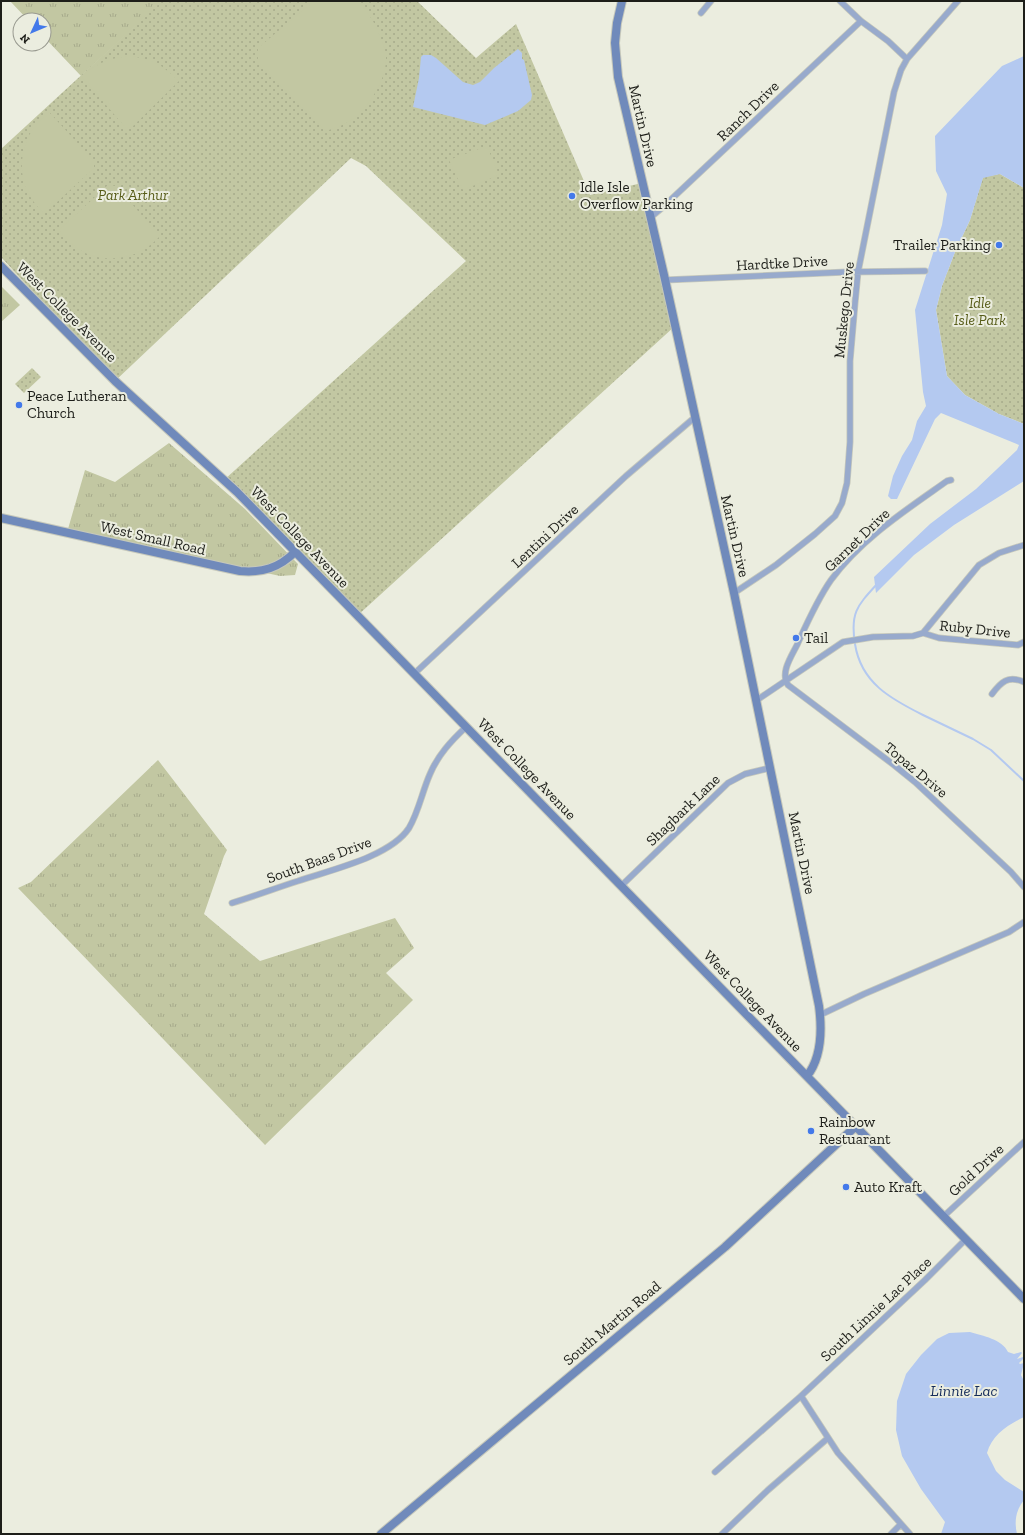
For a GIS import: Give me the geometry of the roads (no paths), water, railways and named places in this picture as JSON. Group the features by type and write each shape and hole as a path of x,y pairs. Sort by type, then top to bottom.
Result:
{"street":[{"name":"Martin Drive","path":"622,1 617,23 615,44 616,60 630,130 651,217 694,418 734,593 816,987 820,1014 818,1054 808,1076"},
{"path":"701,13 711,1"},
{"path":"840,1 907,59"},
{"name":"Muskego Drive","path":"734,593 776,565 815,534 835,516 842,503 847,483 850,442 851,355 858,272 894,92 899,74 907,59 958,1"},
{"name":"Ranch Drive","path":"651,217 663,208 861,20"},
{"name":"West College Avenue","path":"1,266 115,381 208,464 808,1076 1024,1299"},
{"name":"Hardtke Drive","path":"665,280 858,272 925,271"},
{"name":"Lentini Drive","path":"415,674 626,476 694,418"},
{"name":"Garnet Drive","path":"786,681 786,667 812,613 831,580 878,532 947,481 951,480"},
{"name":"West Small Road","path":"1,518 240,571 252,572 269,569 281,564 295,552"},
{"path":"756,700 843,642 873,637 913,636 923,633 979,565 999,553 1024,545"},
{"name":"Ruby Drive","path":"923,633 939,638 965,641 1011,645 1022,644 1024,642"},
{"path":"992,694 1003,682 1011,680 1024,682"},
{"name":"Topaz Drive","path":"786,681 788,685 915,782 1011,872 1024,887"},
{"name":"South Baas Drive","path":"232,903 362,860 396,841 408,829 417,813 429,775 435,763 466,727"},
{"name":"Shagbark Lane","path":"621,886 728,783 745,774 770,768"},
{"path":"820,1014 1008,932 1024,922"},
{"name":"South Martin Road","path":"381,1534 725,1247 855,1126"},
{"name":"Gold Drive","path":"944,1216 1024,1142"},
{"name":"South Linnie Lac Place","path":"715,1472 801,1396 925,1280 966,1239"},
{"path":"801,1396 838,1453 910,1534"},
{"path":"722,1534 768,1490 828,1438"},
{"path":"891,1534 901,1524"}],"water":[{"path":"518,49 522,53 522,59 524,60 532,95 531,100 518,111 485,125 413,107 419,78 421,57 423,55 431,55 436,58 463,82 473,85 480,82 494,68"},
{"path":"1024,56 1024,188 1000,174 983,178 970,220 955,252 942,286 936,310 947,376 965,395 999,414 1024,424 1024,481 954,525 914,555 876,593 874,577 930,524 976,489 1017,450 1019,445 941,413 935,419 897,499 891,499 888,496 893,476 902,456 912,440 917,421 926,406 923,392 915,310 942,225 947,194 936,171 935,136 1002,66"},
{"name":"Linnie Lac","path":"970,1332 997,1341 1008,1352 1014,1354 1021,1352 1022,1353 1017,1359 1024,1358 1019,1363 1024,1363 1021,1375 1024,1381 1024,1417 1001,1431 989,1447 987,1453 996,1471 1005,1480 1024,1492 1024,1500 1016,1516 1017,1534 941,1534 945,1522 921,1489 902,1456 896,1430 897,1401 906,1374 921,1355 937,1339 949,1333"}],"waterway":[{"path":"877,584 864,598 854,617 855,644 858,658 871,679 879,688 900,703 973,739 991,750 1024,781"}],"place":[{"name":"Idle Isle Overflow Parking","path":"572,196"},
{"name":"Trailer Parking","path":"999,245"},
{"name":"Peace Lutheran Church","path":"19,405"},
{"name":"Tail","path":"796,638"},
{"name":"Rainbow Restuarant","path":"811,1131"},
{"name":"Auto Kraft","path":"846,1187"}],"park label":[{"name":"Park Arthur","path":"133,195"},
{"name":"Idle Isle Park","path":"980,312"}]}
